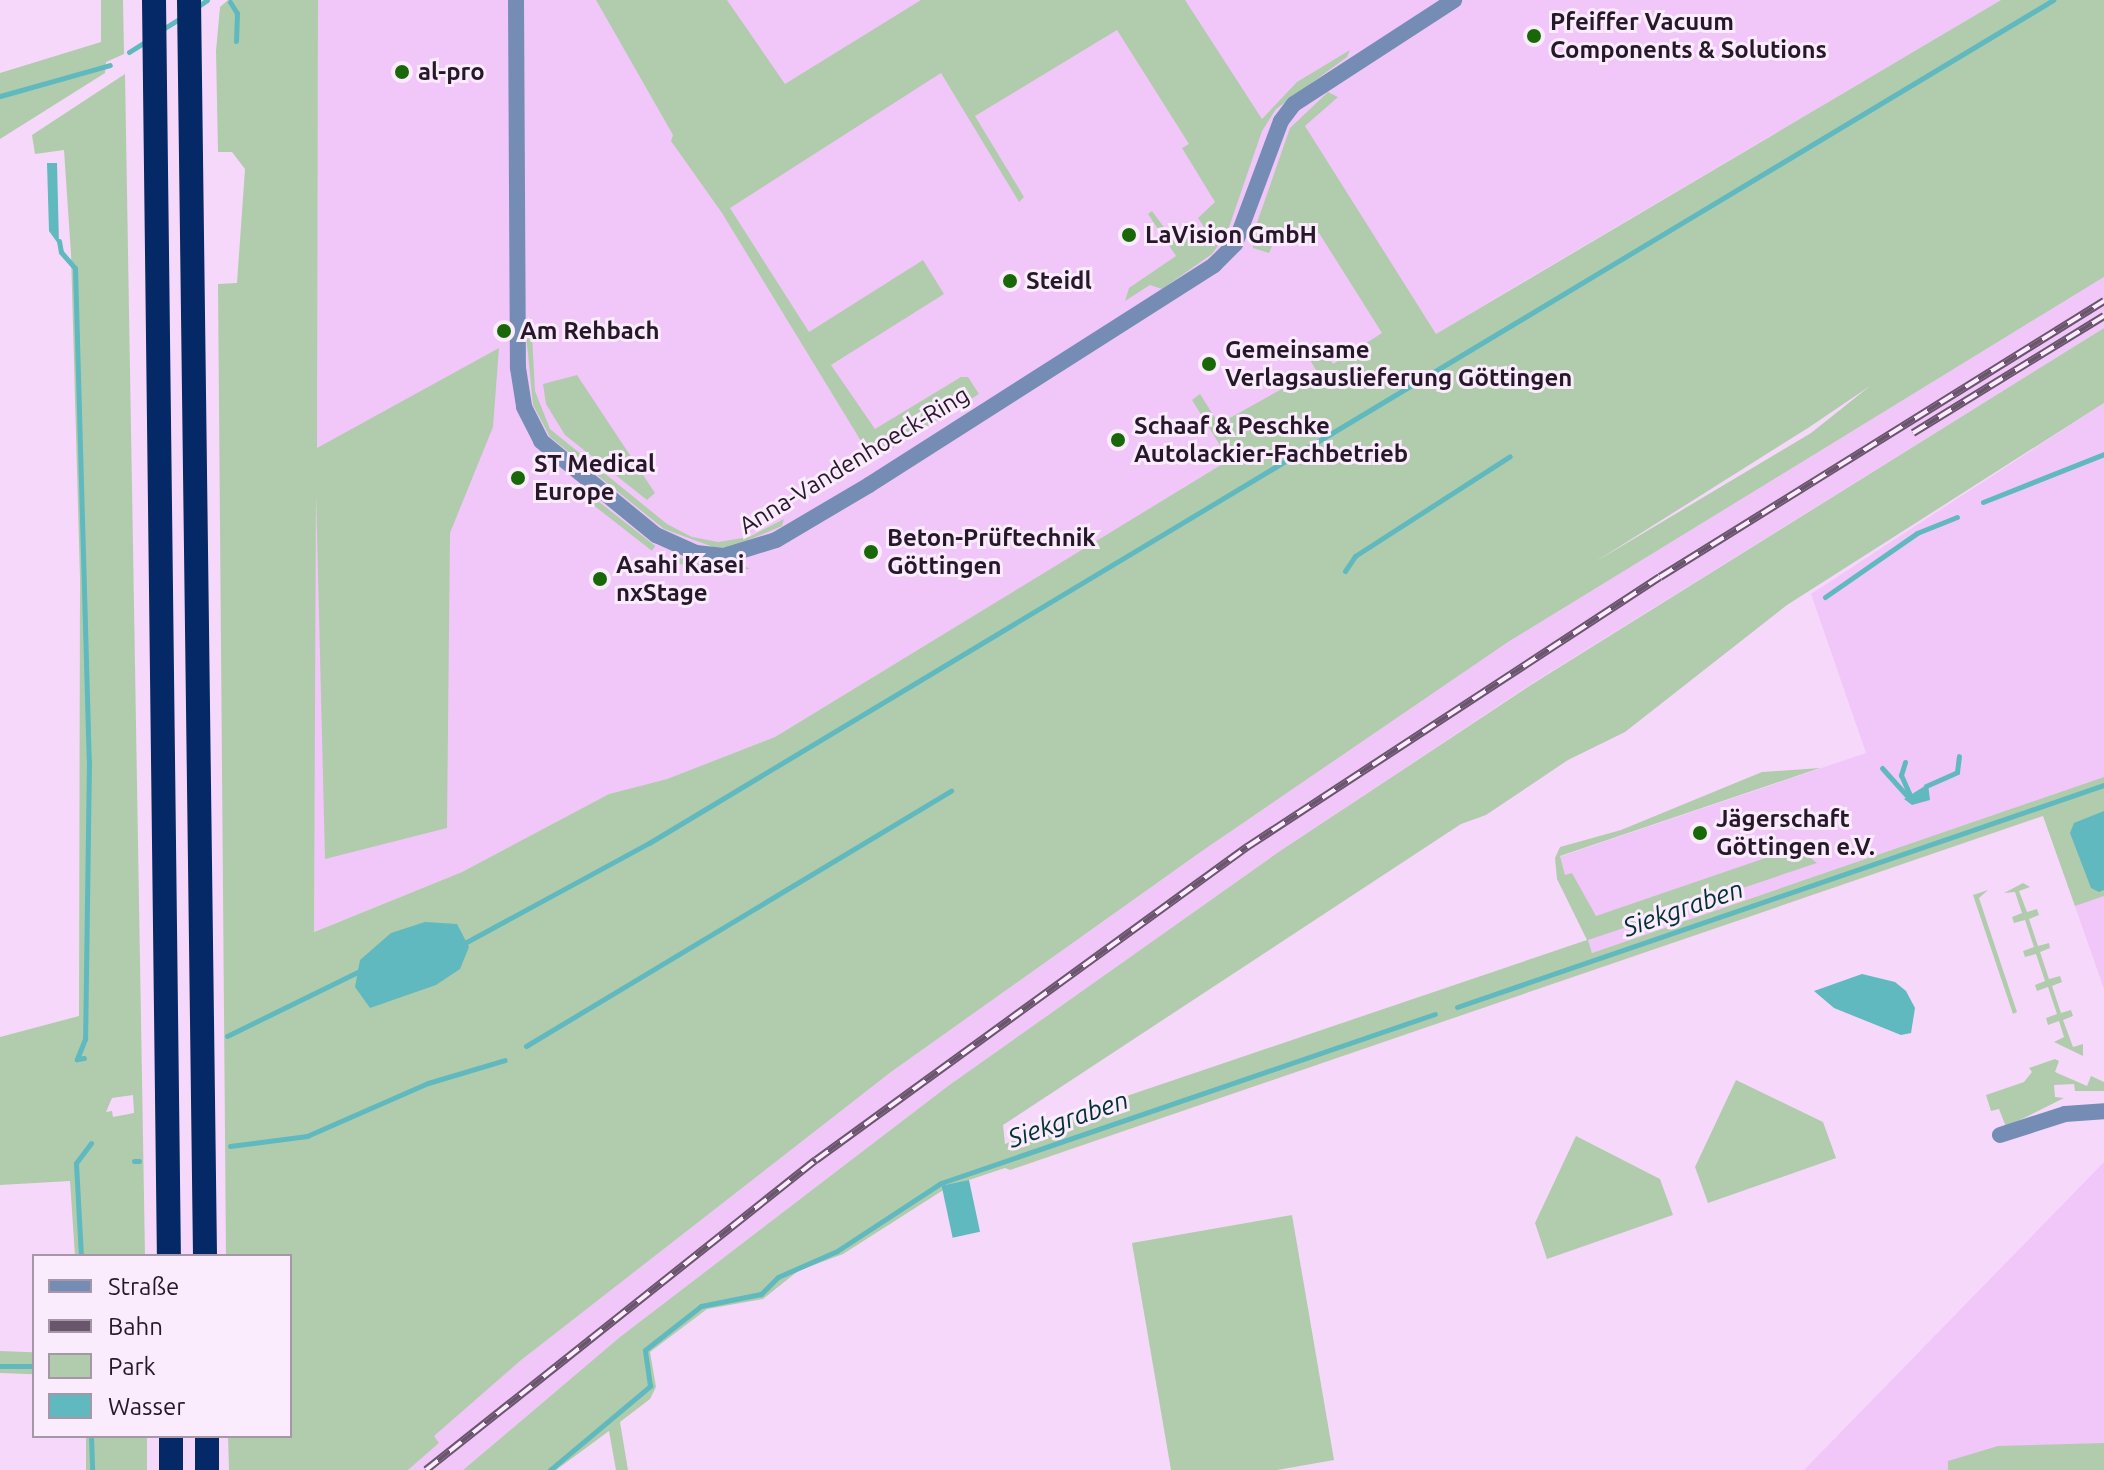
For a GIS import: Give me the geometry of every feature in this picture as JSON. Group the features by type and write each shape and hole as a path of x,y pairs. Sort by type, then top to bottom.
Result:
{"highway":[{"path":"154,0 169,1254"},
{"path":"189,0 205,1254"},
{"path":"171,1438 171,1470"},
{"path":"207,1438 207,1470"}],"street":[{"name":"Anna-Vandenhoeck-Ring","path":"516,0 518,368 524,407 541,441 656,535 696,553 724,556 776,540 869,485 1214,265 1235,244 1281,121 1294,104 1454,0"},
{"path":"2000,1135 2065,1114 2104,1111"}],"shaded area":[{"path":"318,0 2001,0 1504,293 775,737 667,779 609,794 462,872 313,932"},
{"path":"2104,277 2104,328 1534,682 1280,851 948,1086 620,1337 463,1470 408,1470 439,1443 433,1436 520,1361 891,1072 1202,851 1508,642"},
{"path":"2104,403 2104,777 1592,953 1559,857 1866,753 1811,594"},
{"path":"2104,794 2104,989 2043,815"},
{"path":"2104,1162 2104,1470 1804,1470 2069,1198"}],"green space":[{"path":"101,0 123,0 124,54 106,62 105,73 0,139 0,73 101,42"},
{"path":"228,0 318,0 317,448 499,348 493,427 450,533 447,828 325,859 316,493 314,932 462,872 609,794 667,779 775,737 1229,460 1192,400 1200,394 1219,424 1316,370 1304,350 1318,341 1333,364 1382,333 1319,233 1280,229 1269,253 1253,248 1252,237 1290,128 1328,92 1338,97 1305,126 1436,334 2001,0 2104,0 2104,277 1508,642 1202,851 891,1072 520,1361 434,1436 439,1443 408,1470 229,1470 228,1438 292,1438 292,1254 226,1254 218,284 237,283 245,169 232,152 218,152 216,51 220,7","holes":["1870,386 1811,433 1595,562 1808,428"]},
{"path":"596,0 727,0 785,84 921,0 1185,0 1262,119 1297,82 1350,50 1347,57 1276,109 1262,131 1227,233 1212,254 1162,289 1150,285 1125,301 1129,288 1176,256 1148,214 1152,211 1177,245 1204,227 1198,218 1215,202 1182,148 1189,144 1117,30 975,116 1024,197 1019,202 941,73 730,208 809,332 923,260 944,294 831,365 875,429 961,377 968,377 979,394 878,457 864,446 722,213 671,141 673,135"},
{"path":"125,74 145,1254 75,1254 70,1181 0,1185 0,1037 79,1016 80,579 71,254 64,150 35,154 32,135","holes":["133,1095 134,1113 113,1117 112,1111 106,1112 112,1098"]},
{"path":"2104,328 2104,403 1787,605 1625,732 1568,760 1486,815 1461,824 1003,1125 1005,1144 1109,1102 1587,940 1557,879 1555,858 1560,847 1621,830 1762,772 1820,768 1560,856 1565,875 1572,873 1596,916 1789,850 1802,851 1817,863 1588,940 1592,953 2104,777 2104,896 2075,906 2043,816 1010,1170 1005,1168 948,1187 843,1254 798,1271 763,1299 707,1309 650,1352 656,1387 650,1399 620,1422 628,1470 616,1470 609,1431 556,1470 463,1470 620,1337 948,1086 1280,851 1534,683"},
{"path":"526,334 532,334 535,391 550,429 667,524 692,537 718,542 749,537 784,519 782,526 732,547 716,548 664,529 550,437 533,405"},
{"path":"577,375 655,493 647,500 565,435 546,404 543,384"},
{"path":"594,498 655,546 652,551 590,503"},
{"path":"680,558 703,565 741,564 750,569 702,570 673,562"},
{"path":"2023,883 2030,887 2019,891 2027,912 2037,909 2039,915 2029,919 2038,946 2049,943 2050,948 2040,952 2049,979 2060,976 2062,982 2052,986 2061,1013 2071,1010 2073,1016 2063,1020 2073,1047 2083,1044 2083,1056 2054,1042 2064,1037 2059,1021 2048,1025 2046,1018 2057,1014 2048,987 2037,991 2035,985 2045,981 2036,954 2025,957 2023,951 2034,947 2025,920 2014,923 2012,917 2022,913 2015,892 2004,893"},
{"path":"1988,890 1979,898 2017,1012 2013,1014 1973,895"},
{"path":"2055,1059 2059,1061 2055,1072 2087,1086 2091,1076 2104,1082 2104,1091 2075,1091 2074,1084 2054,1085 2055,1097 2064,1098 2006,1127 1999,1109 1991,1111 1986,1095 2024,1082 2032,1072 2029,1068"},
{"path":"1736,1080 1823,1122 1836,1158 1708,1203 1695,1167"},
{"path":"1576,1136 1660,1179 1673,1215 1547,1259 1535,1223"},
{"path":"1292,1215 1334,1460 1277,1470 1171,1470 1132,1243"},
{"path":"0,1351 32,1352 32,1374 0,1373"},
{"path":"86,1438 147,1438 147,1470 86,1470"},
{"path":"2104,1443 2104,1470 1948,1470 1948,1461 1998,1446"}],"water":[{"path":"47,163 57,163 59,245 49,231"},
{"path":"1928,784 1930,800 1912,805 1904,799"},
{"path":"2104,811 2104,890 2099,892 2091,888 2070,833 2074,823"},
{"path":"425,922 457,924 469,947 460,969 436,985 370,1008 355,987 360,960 391,933"},
{"path":"1862,974 1895,982 1906,991 1915,1008 1911,1033 1901,1035 1834,1008 1814,991"},
{"path":"969,1180 980,1232 953,1238 942,1186"}],"waterway":[{"path":"197,7 207,0"},
{"path":"461,945 649,843 2053,0"},
{"path":"230,2 237,13 236,41"},
{"path":"163,29 182,17"},
{"path":"129,52 145,42"},
{"path":"0,96 110,65"},
{"path":"59,241 61,252 75,268 89,760 85,1039 77,1059 84,1058"},
{"path":"1983,502 2104,454"},
{"path":"1345,571 1355,556 1510,456"},
{"path":"1825,597 1917,533 1957,517"},
{"path":"1926,786 1957,772 1959,756"},
{"path":"1905,762 1901,775 1909,793"},
{"path":"1882,768 1906,795"},
{"name":"Siekgraben","path":"1457,1007 2104,785"},
{"path":"526,1046 951,791"},
{"path":"227,1036 362,970"},
{"name":"Siekgraben","path":"550,1470 650,1386 645,1350 701,1306 761,1294 778,1277 837,1251 941,1183 1435,1014"},
{"path":"230,1146 307,1136 428,1083 505,1060"},
{"path":"81,1254 76,1163 91,1143"},
{"path":"134,1161 139,1161"},
{"path":"0,1366 32,1366"},
{"path":"91,1438 92,1470"}],"railway":[{"path":"426,1470 816,1160 1247,847 1660,577 2104,301"},
{"path":"1913,433 2104,316"}],"place":[{"name":"Pfeiffer Vacuum Components & Solutions","path":"1534,36"},
{"name":"al-pro","path":"402,72"},
{"name":"LaVision GmbH","path":"1129,235"},
{"name":"Steidl","path":"1010,281"},
{"name":"Am Rehbach","path":"504,331"},
{"name":"Gemeinsame Verlagsauslieferung Göttingen","path":"1209,364"},
{"name":"Schaaf & Peschke Autolackier-Fachbetrieb","path":"1118,440"},
{"name":"ST Medical Europe","path":"518,478"},
{"name":"Beton-Prüftechnik Göttingen","path":"871,552"},
{"name":"Asahi Kasei nxStage","path":"600,579"},
{"name":"Jägerschaft Göttingen e.V.","path":"1700,833"}]}
